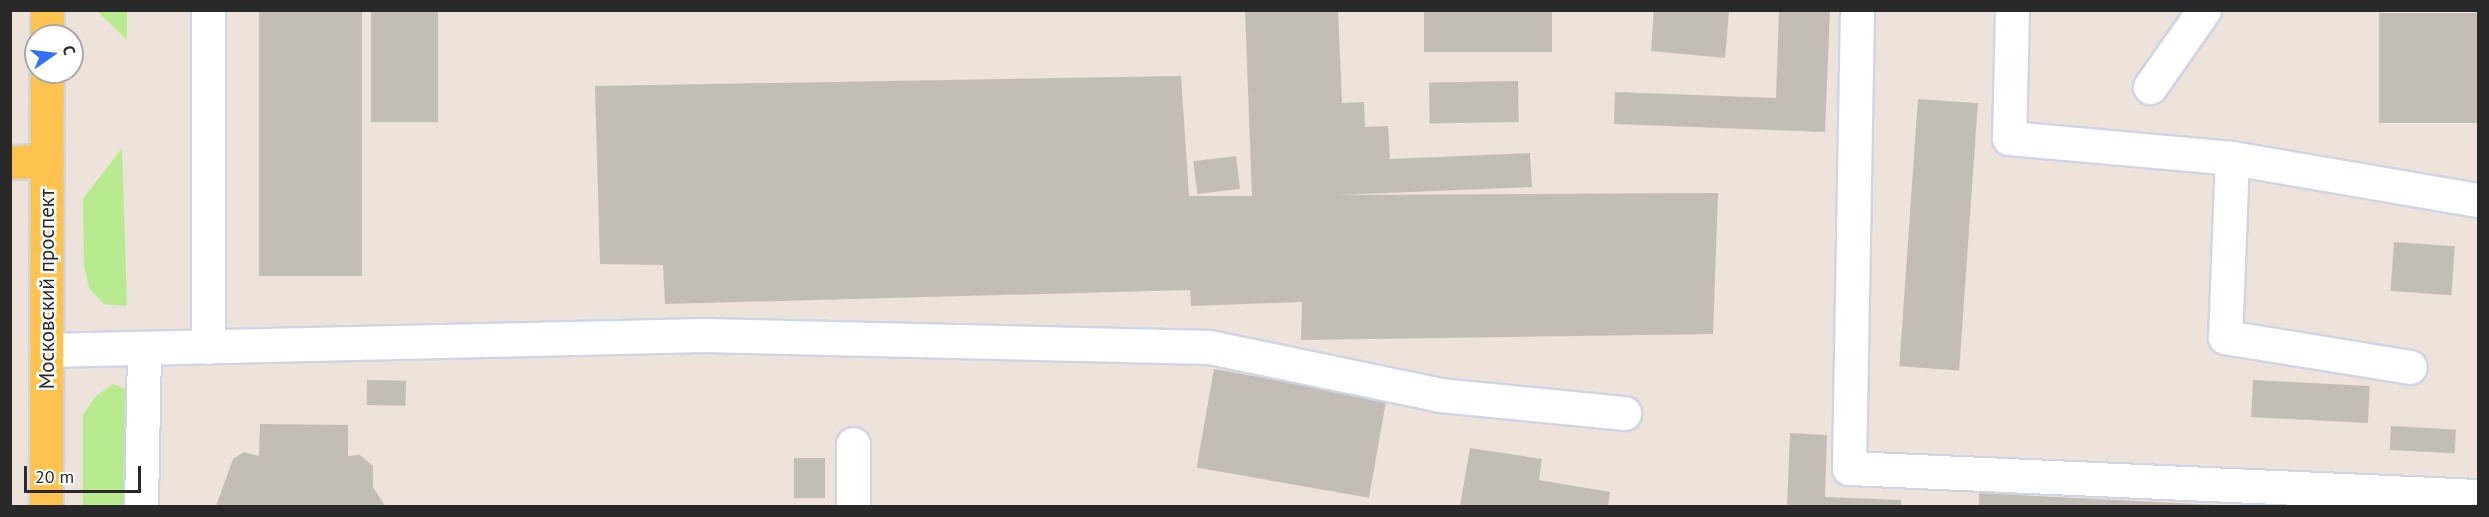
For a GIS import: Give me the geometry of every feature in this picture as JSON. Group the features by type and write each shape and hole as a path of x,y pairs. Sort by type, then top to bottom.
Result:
{"main road":[{"name":"Московский проспект","path":"46,507 47,84"},
{"path":"10,162 47,161"}],"lane":[{"path":"208,10 208,347"},
{"path":"1857,10 1849,468 2478,496"},
{"path":"2012,10 2009,138 2232,158 2478,200"},
{"path":"2150,87 2204,10"},
{"path":"2232,158 2226,337 2410,367"},
{"path":"46,350 705,335 1209,347 1440,395 1624,413"},
{"path":"141,507 144,348"},
{"path":"852,507 853,444"}],"green space":[{"path":"97,11 127,11 127,40"},
{"path":"122,148 127,306 104,304 89,288 84,265 83,199"},
{"path":"113,384 125,389 123,506 83,506 83,415 95,397"}],"building":[{"path":"259,10 362,10 362,276 259,276"},
{"path":"371,10 438,10 438,122 371,122"},
{"path":"1245,10 1338,10 1342,103 1364,102 1365,127 1388,126 1390,159 1530,153 1532,187 1338,195 1718,193 1713,334 1301,340 1302,302 1191,306 1190,290 665,304 663,265 600,264 595,86 1181,76 1189,196 1252,196"},
{"path":"1424,10 1552,10 1552,52 1424,52"},
{"path":"1654,10 1729,10 1725,58 1651,51"},
{"path":"1779,10 1830,10 1825,132 1614,124 1615,92 1776,98"},
{"path":"2379,13 2478,13 2478,123 2379,123"},
{"path":"1518,81 1519,122 1430,124 1429,83"},
{"path":"1918,99 1978,103 1959,371 1899,366"},
{"path":"1236,156 1240,189 1197,194 1193,161"},
{"path":"2394,242 2455,246 2451,295 2391,291"},
{"path":"1214,369 1386,399 1369,498 1197,467"},
{"path":"367,380 406,381 406,406 367,405"},
{"path":"2253,380 2370,386 2368,423 2251,417"},
{"path":"260,424 348,425 348,456 360,455 373,466 373,487 385,506 216,506 233,459 244,452 259,456"},
{"path":"2391,426 2456,429 2455,453 2390,450"},
{"path":"1790,433 1827,435 1825,497 1901,500 1901,506 1787,506"},
{"path":"1470,448 1542,459 1539,480 1610,492 1608,506 1460,506"},
{"path":"794,458 825,458 825,498 794,498"},
{"path":"1979,493 2216,505 2216,506 1979,506"}]}
